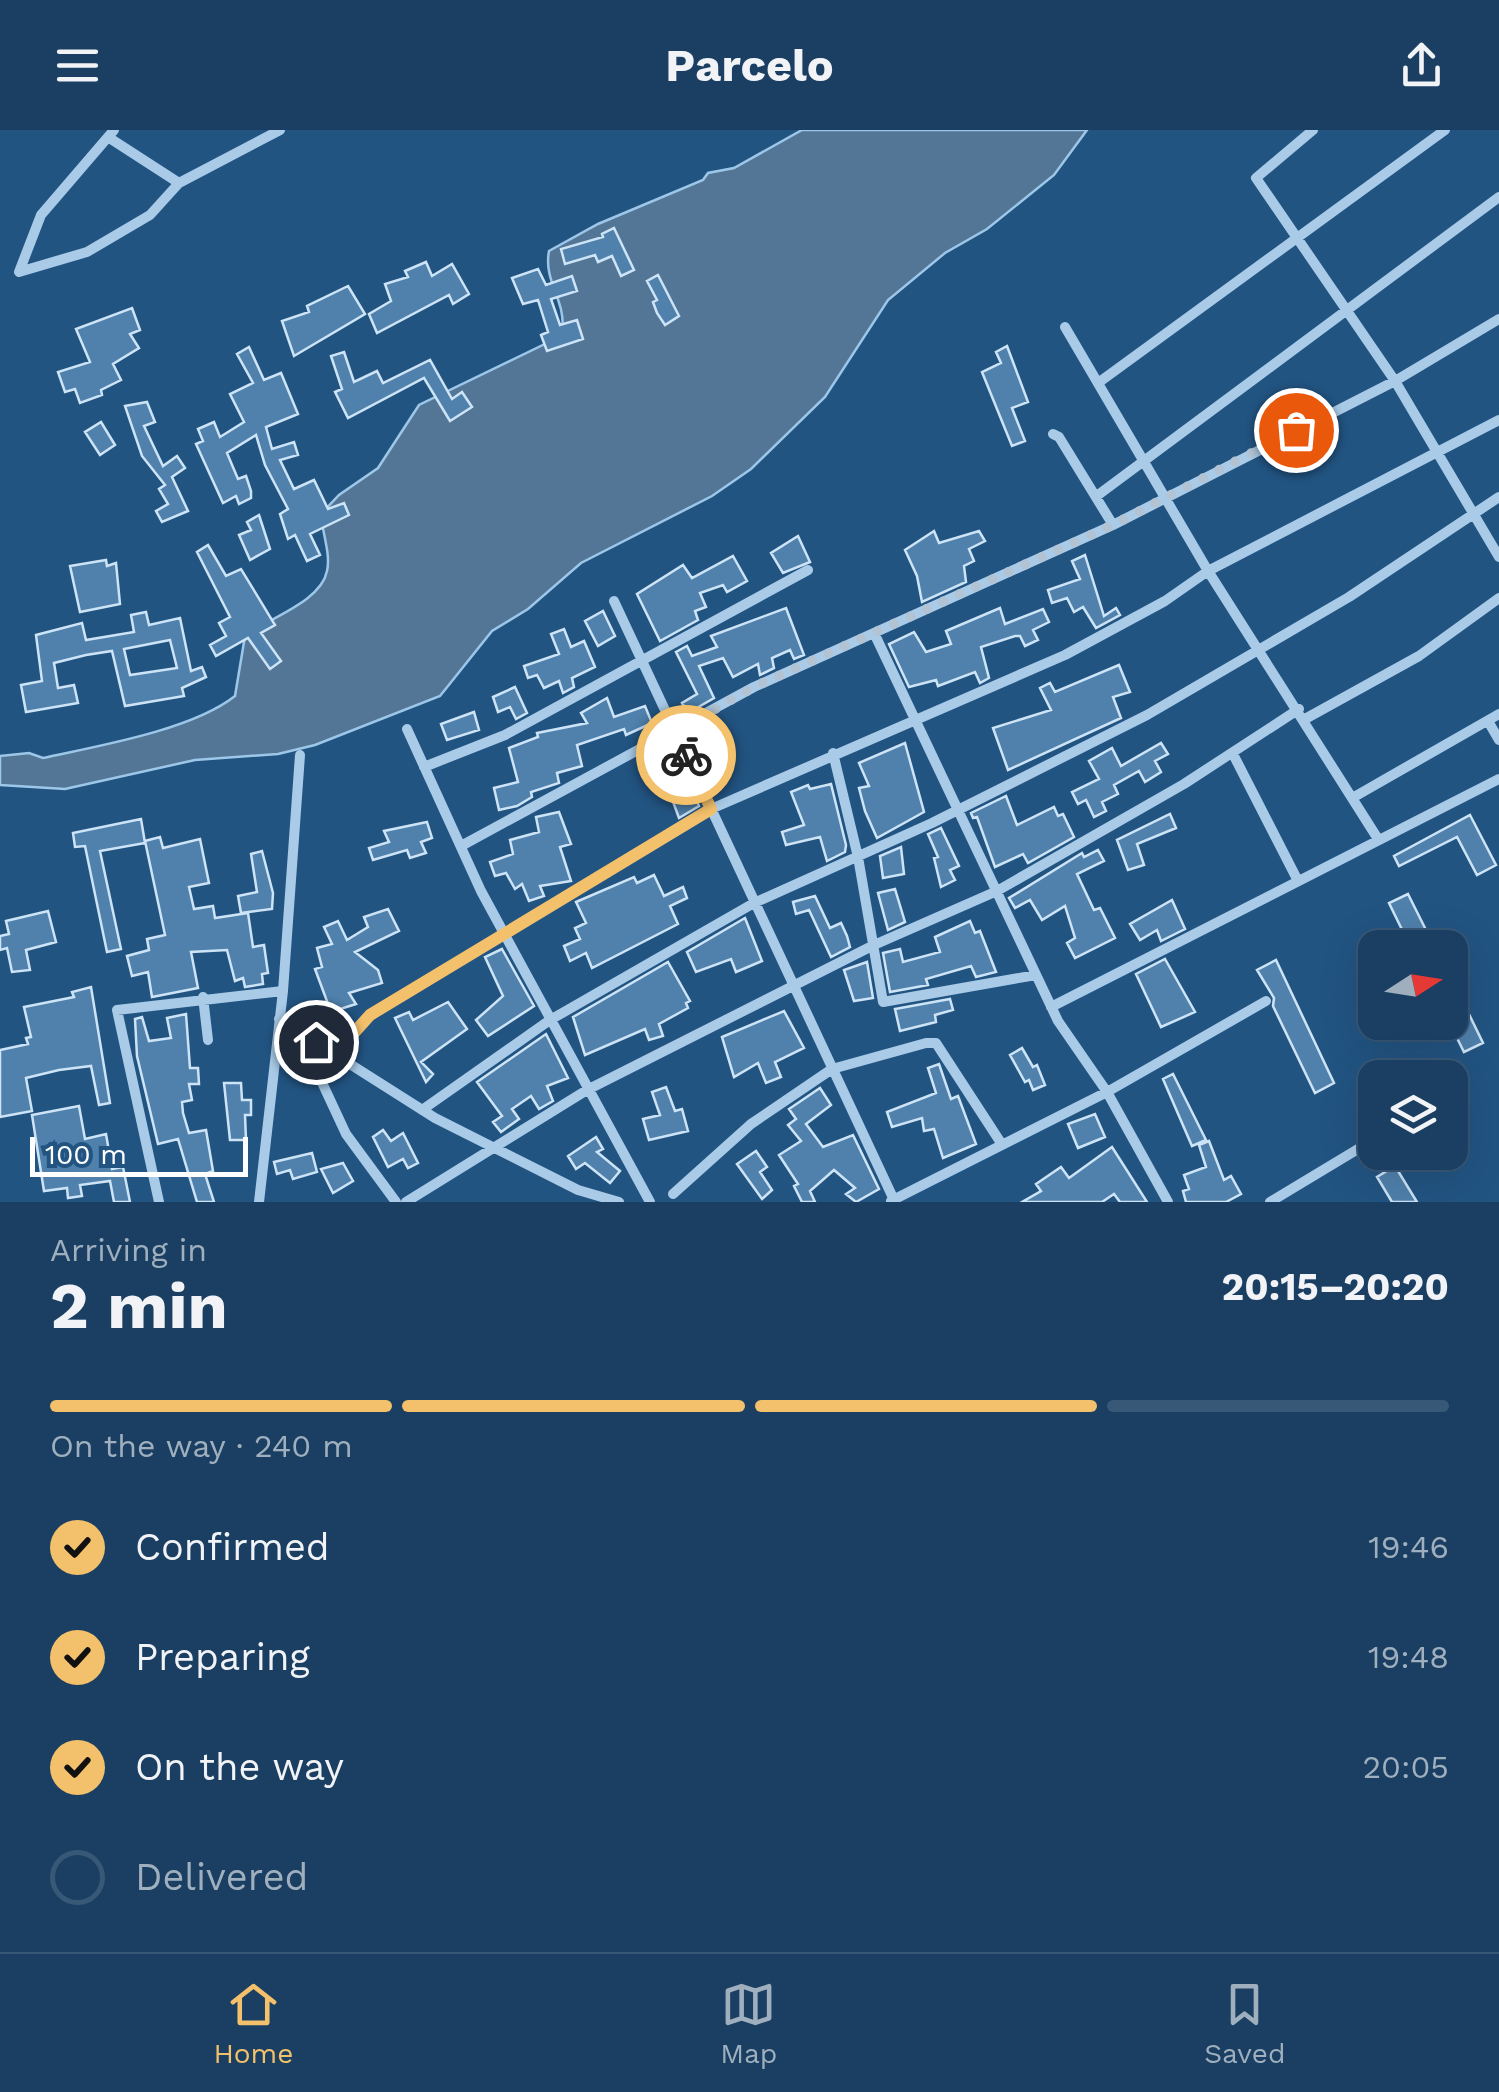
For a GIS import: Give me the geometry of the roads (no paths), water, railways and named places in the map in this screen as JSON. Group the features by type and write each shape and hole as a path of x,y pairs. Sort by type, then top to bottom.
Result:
{"street":[{"path":"179,183 112,134 41,215 19,272 88,252 150,215 179,183 280,130"},
{"path":"1313,130 1256,178 1395,381 1499,557"},
{"path":"1098,383 1445,130"},
{"path":"1098,496 1499,197"},
{"path":"460,846 754,687 1113,525 1395,381 1499,318"},
{"path":"1066,327 1208,571 1378,839"},
{"path":"335,1054 370,1015 711,809 1065,655 1166,601 1208,571 1438,456 1499,420"},
{"path":"1053,434 1098,496 1113,525"},
{"path":"422,1110 550,1020 754,903 1147,715 1349,598 1499,498"},
{"path":"424,767 505,735 808,570"},
{"path":"406,1202 587,1090 874,945 997,892 1302,714 1420,656 1499,598"},
{"path":"614,601 892,1201 1107,1092 1266,1001"},
{"path":"876,635 1051,1007 1107,1092 1168,1202"},
{"path":"1354,797 1499,714"},
{"path":"1488,721 1499,740"},
{"path":"407,729 502,932 650,1202"},
{"path":"833,753 858,856 883,1002 1036,975"},
{"path":"1232,754 1298,881"},
{"path":"259,1202 283,991 300,756"},
{"path":"1051,1007 1499,780"},
{"path":"159,1202 117,1010 202,997 283,991"},
{"path":"202,997 208,1040"},
{"path":"279,1019 422,1110 578,1190 619,1202"},
{"path":"298,1030 346,1134 396,1202"},
{"path":"673,1194 751,1124 832,1069 936,1043 1002,1143"},
{"path":"1270,1202 1358,1149"}],"water":[{"path":"802,130 1087,130 1054,175 987,229 945,253 888,300 825,397 751,469 712,496 581,563 528,609 492,631 440,696 315,745 278,754 195,760 65,789 0,785 0,756 29,753 43,758 144,735 195,718 235,696 245,636 304,600 323,582 328,557 321,514 339,495 378,468 419,405 551,341 562,332 561,311 549,272 549,251 598,224 703,180 708,173 734,168"}]}
